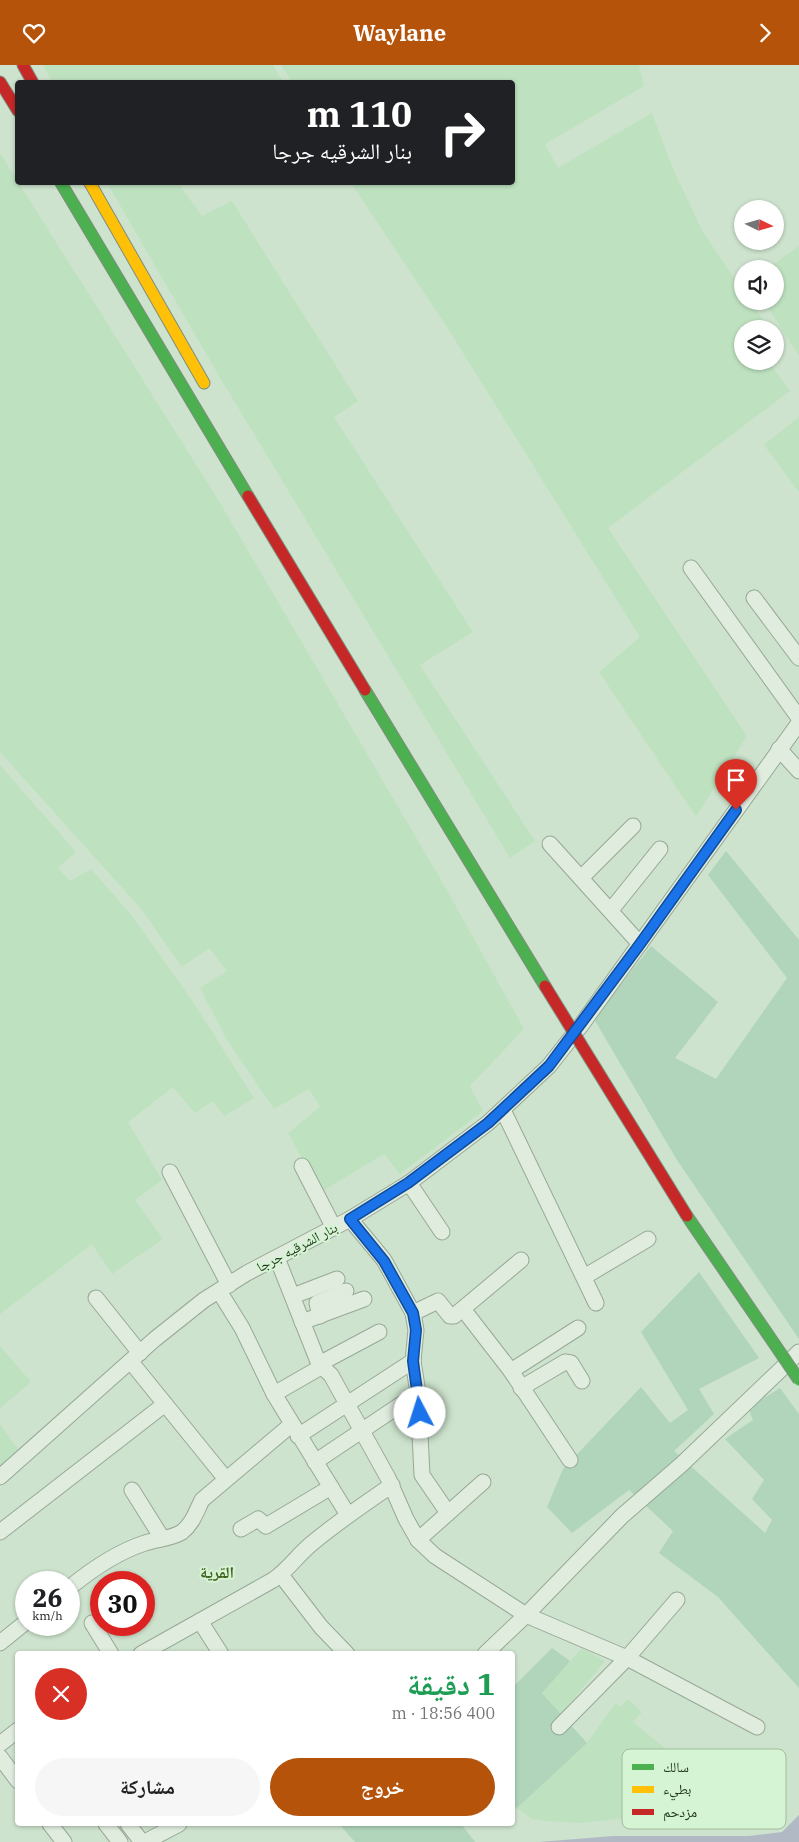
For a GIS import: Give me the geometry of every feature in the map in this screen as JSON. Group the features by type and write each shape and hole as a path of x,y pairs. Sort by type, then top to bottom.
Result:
{"highway":[{"path":"23,65 31,80"},
{"path":"0,82 15,106"},
{"path":"62,185 434,806 545,985 614,1101 695,1228 799,1380"},
{"path":"91,185 211,394"},
{"path":"580,1012 590,1029"}],"street":[{"path":"691,568 799,719"},
{"path":"754,598 799,658"},
{"name":"بنار الشرقيه جرجا","path":"0,1477 136,1358 224,1288 350,1219 408,1183 503,1110 549,1066 640,944 799,723"},
{"path":"779,749 799,771"},
{"path":"581,878 633,826"},
{"path":"550,844 640,944"},
{"path":"611,910 660,849"},
{"path":"503,1110 596,1303"},
{"path":"302,1166 334,1228"},
{"path":"170,1172 274,1394 348,1515"},
{"path":"408,1183 442,1232"},
{"path":"350,1219 384,1261 413,1313 416,1330 413,1361 418,1393 422,1475 448,1513"},
{"path":"584,1277 648,1239"},
{"path":"277,1258 320,1366 331,1375 347,1403 392,1485 406,1519 418,1540 457,1572 526,1615 627,1658 757,1727"},
{"path":"413,1313 438,1301 450,1316 463,1309 522,1259"},
{"path":"293,1296 341,1285 317,1303 320,1316"},
{"path":"96,1298 165,1404 226,1478"},
{"path":"302,1322 364,1299"},
{"path":"463,1309 511,1371 570,1460"},
{"path":"511,1371 578,1328"},
{"path":"274,1394 379,1332"},
{"path":"488,1651 526,1615 622,1516 682,1464 796,1349"},
{"path":"80,1579 88,1572 126,1551 144,1543 181,1532 190,1524 202,1500 226,1478 295,1430 347,1403 413,1361"},
{"path":"521,1388 565,1361 571,1363 582,1381"},
{"path":"315,1462 418,1393"},
{"path":"0,1532 165,1404"},
{"path":"418,1540 483,1482"},
{"path":"146,1651 281,1575 293,1565 308,1547 348,1515 392,1485"},
{"path":"241,1529 258,1519 266,1526 331,1487"},
{"path":"132,1490 162,1538"},
{"path":"281,1575 321,1627 344,1651"},
{"path":"559,1727 627,1658 677,1600"},
{"path":"200,1621 219,1651"},
{"path":"0,1643 15,1631"},
{"path":"100,1636 109,1651"},
{"path":"0,1744 15,1732"},
{"path":"0,1757 15,1777"},
{"path":"52,1826 64,1842"},
{"path":"108,1826 120,1842"},
{"path":"130,1826 144,1842 175,1826"}],"green space":[{"path":"43,65 273,65 282,80 51,80"},
{"path":"281,65 639,65 644,86 545,144 558,168 652,113 674,171 703,232 734,278 734,310 756,310 764,320 734,320 734,370 775,370 790,391 608,528 747,736 696,817 599,672 640,637 448,329 352,185 515,185 515,80 291,80"},
{"path":"0,153 15,177 15,185 20,185 216,496 448,892 524,1029 470,1086 483,1111 400,1174 384,1154 321,1192 288,1133 320,1107 309,1089 274,1109 227,1040 200,988 227,971 209,948 182,967 142,910 0,752"},
{"path":"108,185 179,185 202,216 232,201 358,401 334,417 473,632 420,665 535,841 510,858 222,381"},
{"path":"799,246 799,356 784,332 784,320 776,320 770,310 784,310 784,260 780,260"},
{"path":"799,417 799,492 764,445"},
{"path":"0,765 76,852 58,868 70,881 91,869 132,916 193,1002 254,1098 224,1116 213,1101 195,1113 173,1087 128,1122 162,1180 135,1200 163,1239 112,1274 92,1244 0,1314"},
{"path":"726,851 799,940 799,1339 677,1160 594,1019 651,946 718,1002 675,1058 716,1079 787,978 708,875"},
{"path":"699,1272 759,1358 699,1389 714,1414 674,1451 765,1533 772,1520 752,1499 764,1480 725,1439 753,1420 748,1408 780,1388 799,1414 799,1688 718,1597 659,1553 673,1531 629,1490 572,1533 547,1507 563,1469 641,1387 670,1423 688,1410 641,1332"},
{"path":"0,1346 31,1382 0,1408"},
{"path":"0,1424 18,1449 0,1466"},
{"path":"552,1648 570,1661 542,1693 587,1743 517,1808 515,1806 515,1685"},
{"path":"582,1648 605,1661 561,1714 542,1692"},
{"path":"628,1699 642,1712 633,1722 666,1749 622,1749 622,1818 582,1823 532,1819 517,1808 587,1743 615,1704 621,1706"},
{"path":"341,1826 463,1826 475,1842 355,1842"}],"shaded area":[{"path":"799,1815 799,1842 539,1842 613,1836 749,1836 782,1832"}],"traffic: fast":[{"path":"62,185 248,496"},
{"path":"365,690 545,986"},
{"path":"687,1216 799,1380"}],"traffic: slow":[{"path":"91,185 204,383"}],"traffic: jam":[{"path":"23,65 31,80"},
{"path":"0,82 15,106"},
{"path":"248,496 365,690"},
{"path":"545,986 687,1216"}],"district":[{"name":"القرية","path":"217,1572"}],"route":[{"path":"420,1413 413,1361 416,1348 416,1330 413,1313 402,1289 384,1261 350,1219 408,1183 488,1123 549,1066 582,1024 736,810"}]}
